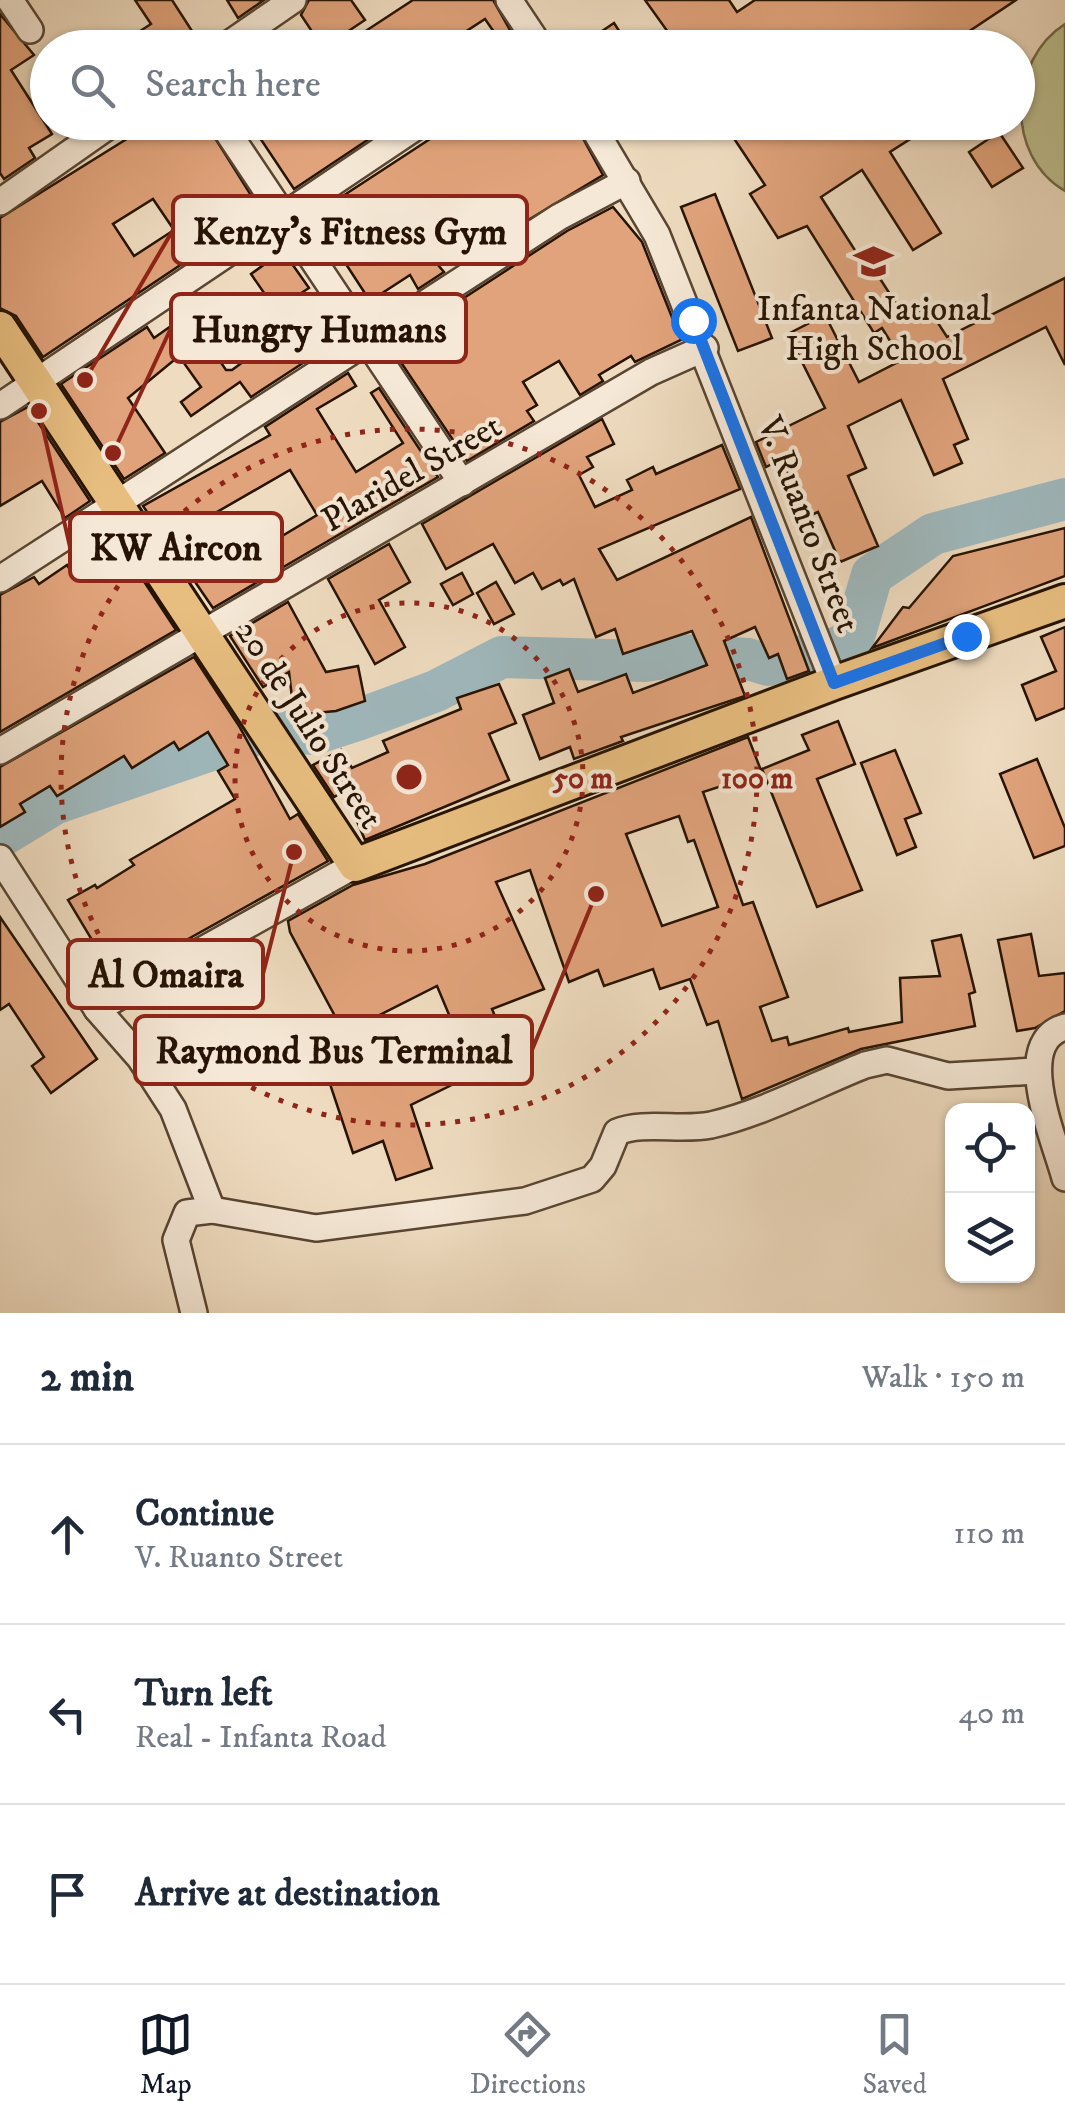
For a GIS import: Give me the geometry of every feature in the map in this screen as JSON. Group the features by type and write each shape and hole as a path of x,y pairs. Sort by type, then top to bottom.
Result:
{"main road":[{"name":"20 de Julio Street","path":"0,328 355,865"},
{"path":"355,865 834,683 1065,601"}],"street":[{"path":"10,0 30,30"},
{"path":"249,30 293,0"},
{"path":"509,0 528,30"},
{"path":"0,202 88,140"},
{"path":"234,140 462,483"},
{"path":"0,406 397,140"},
{"name":"V. Ruanto Street","path":"601,140 656,235 705,348 834,683"},
{"path":"0,580 559,216 627,182"},
{"name":"Plaridel Street","path":"0,751 652,372 705,348"},
{"path":"0,858 97,1009 140,1058 173,1109 212,1210"},
{"path":"97,1009 355,865"},
{"path":"1065,1027 1052,1030 1042,1045 1036,1071 1065,1178"},
{"path":"186,1311 176,1240 188,1213 212,1210 316,1228 525,1201 592,1179 603,1166 617,1132 626,1128 677,1130 721,1122 865,1065 887,1060 948,1076 1036,1071"}],"green space":[{"path":"1065,24 1065,191 1045,175 1026,140 1035,140 1035,57 1046,40"}],"building":[{"path":"135,0 172,0 191,30 142,30 151,24"},
{"path":"227,0 264,0 238,18"},
{"path":"309,0 351,0 365,20 350,30 311,30 301,15"},
{"path":"413,0 493,0 510,30 493,30 485,19 468,30 367,30"},
{"path":"645,0 729,0 737,12 755,0 1016,0 971,30 667,30"},
{"path":"0,14 30,50 30,58 11,70 30,100 30,140 42,140 29,148 35,158 4,179 0,173"},
{"path":"125,140 216,140 261,211 43,357 16,316 0,308 0,218","holes":["153,199 174,230 134,256 113,224"]},
{"path":"261,140 368,140 294,189"},
{"path":"428,140 584,140 603,175 482,248 476,240 438,265 444,272 418,289 410,275 370,301 342,258 334,263 306,220"},
{"path":"735,140 909,140 890,152 941,233 913,250 862,170 821,197 872,277 877,274 906,319 927,306 947,337 1065,278 1065,365 1046,327 943,379 968,439 954,445 962,463 934,475 901,400 848,426 866,468 848,476 878,546 840,562 818,512 807,517 782,459 766,467 756,442 825,408 788,334 825,315 859,382 902,360 882,328 874,333 807,226 778,238 750,194 765,185"},
{"path":"987,140 1004,140 1023,168 992,187 969,152"},
{"path":"715,194 772,338 738,351 681,207"},
{"path":"613,207 642,242 681,340 635,362 631,356 599,375 603,381 580,395 559,361 523,382 537,405 527,411 534,421 467,461 390,346 567,231"},
{"path":"283,251 309,288 292,299 326,348 251,397 240,382 191,416 181,402 201,387 179,356 128,398 165,453 124,479 61,384 147,327 154,338 188,314 226,370 232,370 281,334 272,321 280,316 251,274"},
{"path":"348,373 356,386 317,409 356,472 403,443 371,393 379,388 438,477 213,608 143,506 270,435 265,427","holes":["290,470 317,515 277,539 267,523 236,542 217,512"]},
{"path":"28,407 90,501 65,518 42,481 0,506 0,422"},
{"path":"602,419 614,444 587,457 593,467 579,475 595,507 632,490 627,480 653,467 656,474 722,445 740,489 599,549 617,580 751,517 809,671 787,679 778,654 769,658 755,627 724,641 745,696 621,737 623,741 574,759 570,747 540,759 523,715 554,703 545,678 569,669 578,692 626,674 633,693 707,665 692,631 623,654 615,629 596,637 574,579 563,585 560,580 542,589 533,573 515,583 493,544 446,569 422,524"},
{"path":"1065,528 1065,576 872,648 903,607 909,608 953,556"},
{"path":"389,544 410,582 379,600 405,647 375,664 328,579"},
{"path":"120,545 176,630 0,732 0,595 34,577 39,584 67,565 71,571 109,547 111,551"},
{"path":"462,573 473,594 453,605 441,584"},
{"path":"496,582 514,614 494,624 477,593"},
{"path":"288,602 326,672 358,666 365,701 336,711 294,715 289,672 263,687 230,636"},
{"path":"1065,627 1065,708 1036,720 1022,685 1056,671 1041,637"},
{"path":"194,657 239,726 290,819 298,814 328,861 102,987 90,968 104,960 68,900 95,885 97,888 134,865 130,860 235,799 218,771 228,765 208,732 179,750 174,742 132,768 124,756 57,796 50,786 20,804 25,812 0,827 0,767"},
{"path":"499,684 516,723 489,734 509,780 365,840 344,791 334,797 313,765 341,750 352,768 388,752 383,741 461,709 457,698"},
{"path":"838,721 855,764 817,779 862,890 817,907 762,769 809,750 802,735"},
{"path":"748,737 762,773 703,792 743,905 753,902 788,997 760,1007 772,1041 787,1037 789,1045 848,1028 849,1032 902,1022 900,978 940,976 932,941 961,935 975,992 969,994 975,1026 861,1049 742,1099 718,1021 707,1025 690,979 660,989 653,969 604,986 598,970 569,982 530,870 496,882 544,989 492,1009 507,1045 468,1060 437,986 344,1033 290,932 288,921 353,885 425,864","holes":["679,816 688,842 694,840 718,907 662,926 626,834"]},
{"path":"895,750 921,813 905,819 916,847 897,855 861,763"},
{"path":"1037,759 1065,828 1065,846 1034,858 1000,774"},
{"path":"0,917 97,1059 51,1093 32,1066 44,1057 9,1004 0,1010"},
{"path":"1031,934 1039,976 1065,973 1065,1011 1035,1028 1017,1031 998,940"},
{"path":"389,1048 397,1069 452,1050 464,1079 411,1105 432,1168 396,1180 383,1141 353,1153 329,1081 336,1078 332,1071"}],"waterway":[{"path":"834,649 853,640 872,575 933,534 1065,499"},
{"path":"283,731 314,734 357,720 436,691 502,657 645,661 683,655 748,659 768,665 806,655"},
{"path":"0,837 54,804 252,736"}],"place":[{"name":"Infanta National High School","path":"874,261"},
{"name":"Kenzy's Fitness Gym","path":"85,380"},
{"name":"KW Aircon","path":"39,411"},
{"name":"Hungry Humans","path":"113,453"},
{"name":"Al Omaira","path":"294,852"},
{"name":"Raymond Bus Terminal","path":"596,894"}],"route":[{"path":"693,320 834,683 966,636"}]}
